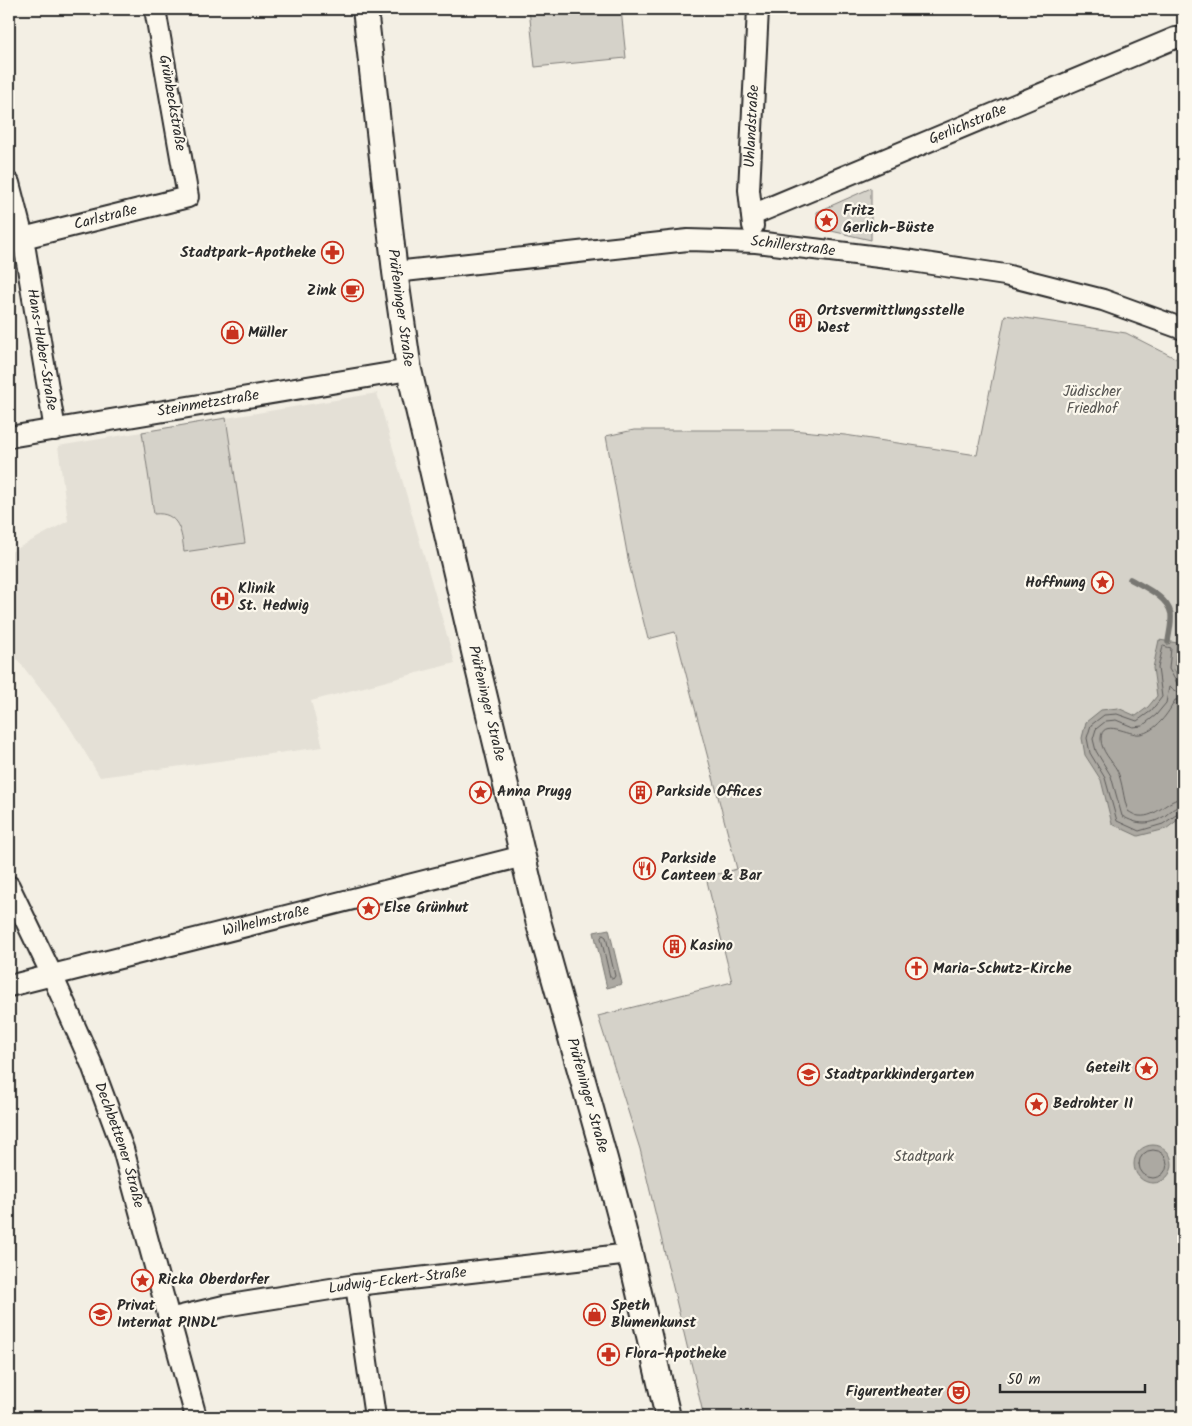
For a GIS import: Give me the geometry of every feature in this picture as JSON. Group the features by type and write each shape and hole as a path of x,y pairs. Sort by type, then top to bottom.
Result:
{"street":[{"name":"Grünbeckstraße","path":"155,9 188,197"},
{"name":"Prüfeninger Straße","path":"365,9 395,272 409,370 523,856 566,1025 630,1254 668,1417"},
{"name":"Uhlandstraße","path":"756,242 749,190 758,9"},
{"name":"Gerlichstraße","path":"752,214 1175,38 1183,38"},
{"name":"Hans-Huber-Straße","path":"9,183 23,238 55,430"},
{"name":"Carlstraße","path":"23,238 188,197"},
{"name":"Schillerstraße","path":"395,272 688,240 756,242 912,261 1005,275 1103,300 1183,329"},
{"name":"Steinmetzstraße","path":"9,437 409,370"},
{"name":"Wilhelmstraße","path":"9,986 523,856"},
{"name":"Dechbettener Straße","path":"9,886 52,974 92,1065 123,1149 196,1417"},
{"name":"Ludwig-Eckert-Straße","path":"169,1319 224,1306 356,1286 630,1254"},
{"path":"356,1286 375,1417"}],"shaded area":[{"name":"Klinik St. Hedwig","path":"377,393 455,663 311,701 323,747 100,777 67,723 10,650 9,553 68,521 58,446"}],"green space":[{"path":"529,9 621,9 626,58 535,67"},
{"path":"871,188 871,240 818,228 817,212"},
{"name":"Stadtpark","path":"1005,315 1126,333 1183,362 1183,1417 704,1417 640,1149 598,1016 732,982 706,877 737,869 675,632 648,639 629,564 606,436 634,430 791,430 845,435 977,455"},
{"path":"226,418 245,543 184,552 178,525 169,516 154,514 142,432"}],"water":[{"path":"1159,640 1178,643 1174,669 1183,686 1183,816 1166,829 1138,836 1112,824 1101,780 1085,755 1082,738 1086,722 1101,710 1118,708 1136,716 1148,707 1157,696 1153,668"},
{"path":"609,929 622,984 607,988 594,932"},
{"path":"1153,1145 1167,1150 1172,1164 1167,1178 1153,1183 1139,1178 1134,1164 1139,1150"}],"waterway":[{"path":"1130,579 1155,593 1169,608 1171,624 1168,642"}],"place":[{"name":"Fritz Gerlich-Büste","path":"827,220"},
{"name":"Stadtpark-Apotheke","path":"332,253"},
{"name":"Zink","path":"352,291"},
{"name":"Ortsvermittlungsstelle West","path":"801,320"},
{"name":"Müller","path":"232,333"},
{"name":"Hoffnung","path":"1102,583"},
{"name":"Klinik St. Hedwig","path":"222,598"},
{"name":"Anna Prugg","path":"481,792"},
{"name":"Parkside Offices","path":"640,792"},
{"name":"Parkside Canteen & Bar","path":"645,868"},
{"name":"Else Grünhut","path":"368,908"},
{"name":"Kasino","path":"674,946"},
{"name":"Maria-Schutz-Kirche","path":"917,969"},
{"name":"Geteilt","path":"1147,1068"},
{"name":"Stadtparkkindergarten","path":"809,1075"},
{"name":"Bedrohter II","path":"1037,1104"},
{"name":"Ricka Oberdorfer","path":"142,1280"},
{"name":"Privat Internat PINDL","path":"101,1315"},
{"name":"Speth Blumenkunst","path":"595,1315"},
{"name":"Flora-Apotheke","path":"609,1354"},
{"name":"Figurentheater","path":"959,1392"}],"park label":[{"name":"Jüdischer Friedhof","path":"1092,400"}]}
